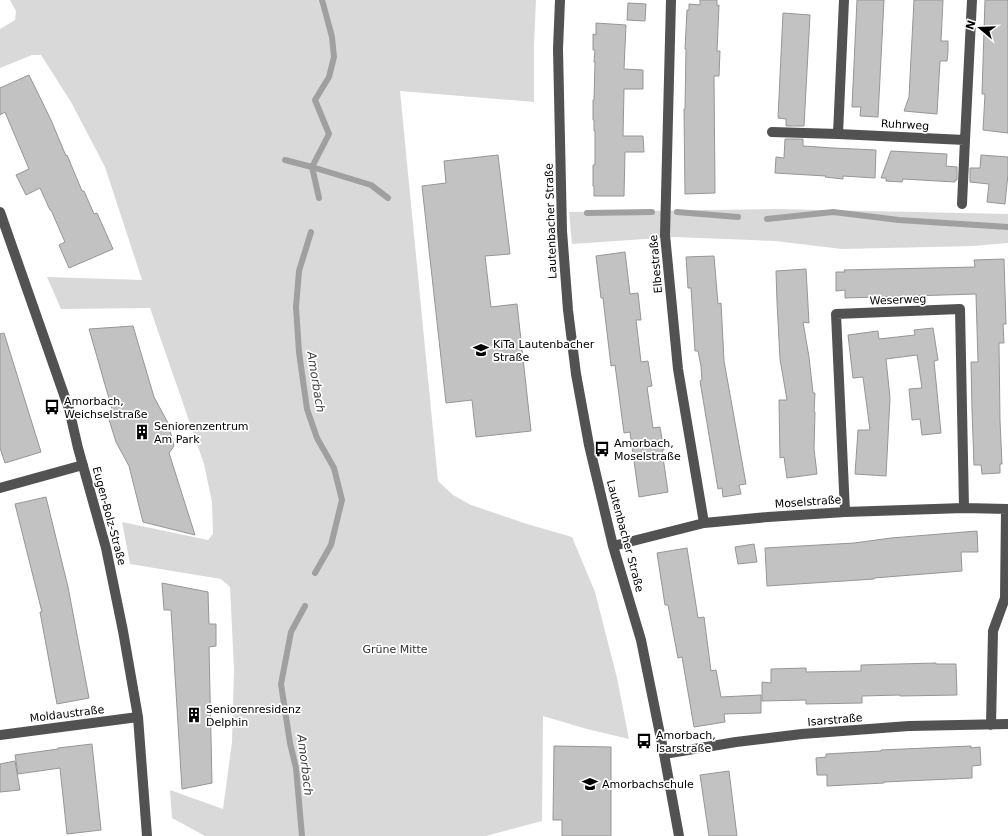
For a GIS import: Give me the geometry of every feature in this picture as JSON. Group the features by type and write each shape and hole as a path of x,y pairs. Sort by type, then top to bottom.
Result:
{"street":[{"name":"Lautenbacher Straße","path":"560,0 558,49 561,216 568,310 576,374 589,445 613,546 641,640 679,836"},
{"name":"Elbestraße","path":"671,0 665,235 678,369 704,523"},
{"path":"838,134 844,0"},
{"path":"962,204 972,0"},
{"name":"Ruhrweg","path":"772,132 965,140"},
{"name":"Eugen-Bolz-Straße","path":"0,213 69,409 106,548 123,631 138,718 147,836"},
{"name":"Weserweg","path":"845,512 836,314 960,309 964,508"},
{"path":"0,488 83,465"},
{"name":"Moselstraße","path":"613,546 704,523 845,512 964,508 1007,509"},
{"path":"991,725 994,631 1005,598 1007,509"},
{"name":"Moldaustraße","path":"0,735 138,718"},
{"name":"Isarstraße","path":"664,754 736,742 802,734 909,726 1008,724"}],"green space":[{"name":"Grüne Mitte","path":"10,0 536,0 534,102 400,91 438,481 453,495 471,505 572,537 595,592 617,678 629,739 543,716 542,821 486,836 205,836 172,818 170,790 223,809 232,742 234,669 230,587 221,579 130,564 122,522 208,540 213,534 212,502 204,464 150,308 61,309 47,277 142,280 105,167 71,102 41,55 32,55 0,68 0,29 15,20 16,11"},
{"path":"775,209 1008,214 1008,243 973,246 842,249 775,241 674,237 572,244 569,212"}],"building":[{"path":"700,0 717,0 717,6 719,5 717,51 720,51 719,76 714,76 715,193 685,194 684,109 687,10 689,10 689,4 700,5"},
{"path":"857,0 884,0 878,117 860,116 861,107 852,107"},
{"path":"914,0 943,0 941,41 948,41 948,52 947,61 940,61 937,114 904,111 909,97"},
{"path":"985,0 1008,0 1008,133 983,130 985,94 982,94"},
{"path":"628,3 646,4 645,21 627,20"},
{"path":"783,13 810,15 804,126 786,126 786,119 778,118"},
{"path":"596,23 626,25 624,69 643,70 643,89 624,89 623,136 643,136 644,152 625,152 624,196 594,196 593,165 595,165 595,131 593,120 593,100 595,50 593,50 593,34 596,35"},
{"path":"29,75 51,120 66,156 67,155 82,191 84,191 94,214 97,213 113,249 69,268 59,245 65,242 40,188 26,195 16,175 29,169 5,112 0,115 0,88"},
{"path":"785,139 803,139 803,146 876,150 875,178 843,176 843,179 825,177 826,176 775,173 776,157 784,158"},
{"path":"891,151 947,154 946,166 957,167 957,180 955,180 955,182 903,179 902,182 886,181 886,178 881,178"},
{"path":"498,155 510,254 485,256 491,307 517,304 531,431 476,437 472,400 446,403 422,186 446,183 444,161"},
{"path":"981,155 1008,157 1005,204 987,202 989,184 970,182 970,168 980,168"},
{"path":"625,252 630,294 638,293 641,320 636,320 641,362 648,361 652,386 647,387 653,428 660,427 668,492 639,497 630,432 624,433 615,365 611,366 603,298 601,298 596,256"},
{"path":"714,256 718,304 721,303 724,361 746,484 739,485 741,494 723,497 722,488 718,489 700,381 702,380 701,366 698,351 695,351 691,288 688,288 686,257"},
{"path":"1004,259 1006,324 1003,324 1004,343 999,343 1002,464 1000,464 1000,473 982,474 981,465 974,465 972,410 971,362 978,362 976,294 845,298 845,290 836,291 836,272 845,272 844,270 975,267 974,260"},
{"path":"806,269 809,323 803,322 813,393 815,393 814,449 817,474 787,478 784,457 780,458 779,400 787,400 780,359 776,271"},
{"name":"Seniorenzentrum Am Park","path":"133,326 154,397 168,423 174,446 169,453 195,535 143,522 129,466 116,442 107,413 112,409 89,329"},
{"path":"933,328 938,360 934,361 941,433 922,435 920,419 912,420 909,389 922,388 917,355 886,359 890,398 886,476 855,474 858,430 870,430 863,377 853,378 848,335 878,331 879,339 915,335 914,330"},
{"path":"4,333 41,452 5,463 0,448 0,334"},
{"path":"46,497 68,587 89,698 57,704 40,612 42,612 15,504"},
{"path":"977,531 978,552 961,552 962,571 874,579 767,586 765,548 854,543 891,538"},
{"path":"754,544 757,562 738,564 735,547"},
{"path":"687,548 698,618 704,617 711,671 716,670 721,697 761,695 761,713 724,714 725,722 694,727 682,657 678,658 668,605 665,605 657,553"},
{"name":"Seniorenresidenz Delphin","path":"162,583 208,592 209,624 216,624 216,646 209,647 212,783 182,789 171,610 164,610"},
{"path":"936,663 956,664 957,695 862,696 862,703 806,704 806,700 762,701 762,682 771,683 771,669 806,668 806,672 861,671 861,665"},
{"path":"92,744 101,830 67,834 60,768 18,774 15,755"},
{"path":"554,746 611,747 611,836 562,836 562,820 553,820"},
{"path":"971,746 971,748 980,747 981,765 972,766 972,778 827,786 827,775 817,775 816,758 826,757 826,754"},
{"path":"15,761 20,790 0,792 0,764"},
{"path":"729,771 737,836 709,836 700,775"}],"waterway":[{"name":"Amorbach","path":"319,198 312,167 329,134 315,100 329,77 334,57 332,37 322,0"},
{"path":"285,160 371,185 388,198"},
{"path":"587,213 652,212"},
{"path":"677,212 738,217"},
{"path":"767,219 833,212 899,220 1008,227"},
{"name":"Amorbach","path":"311,232 299,271 296,307 299,352 307,409 317,438 334,468 342,500 331,545 315,573"},
{"name":"Amorbach","path":"302,836 296,768 290,743 281,684 291,632 305,606"}],"place":[{"name":"KiTa Lautenbacher Straße","path":"481,350"},
{"name":"Amorbach, Weichselstraße","path":"52,407"},
{"name":"Seniorenzentrum Am Park","path":"142,432"},
{"name":"Amorbach, Moselstraße","path":"602,449"},
{"name":"Seniorenresidenz Delphin","path":"194,715"},
{"name":"Amorbach, Isarstraße","path":"644,741"},
{"name":"Amorbachschule","path":"590,784"}]}
